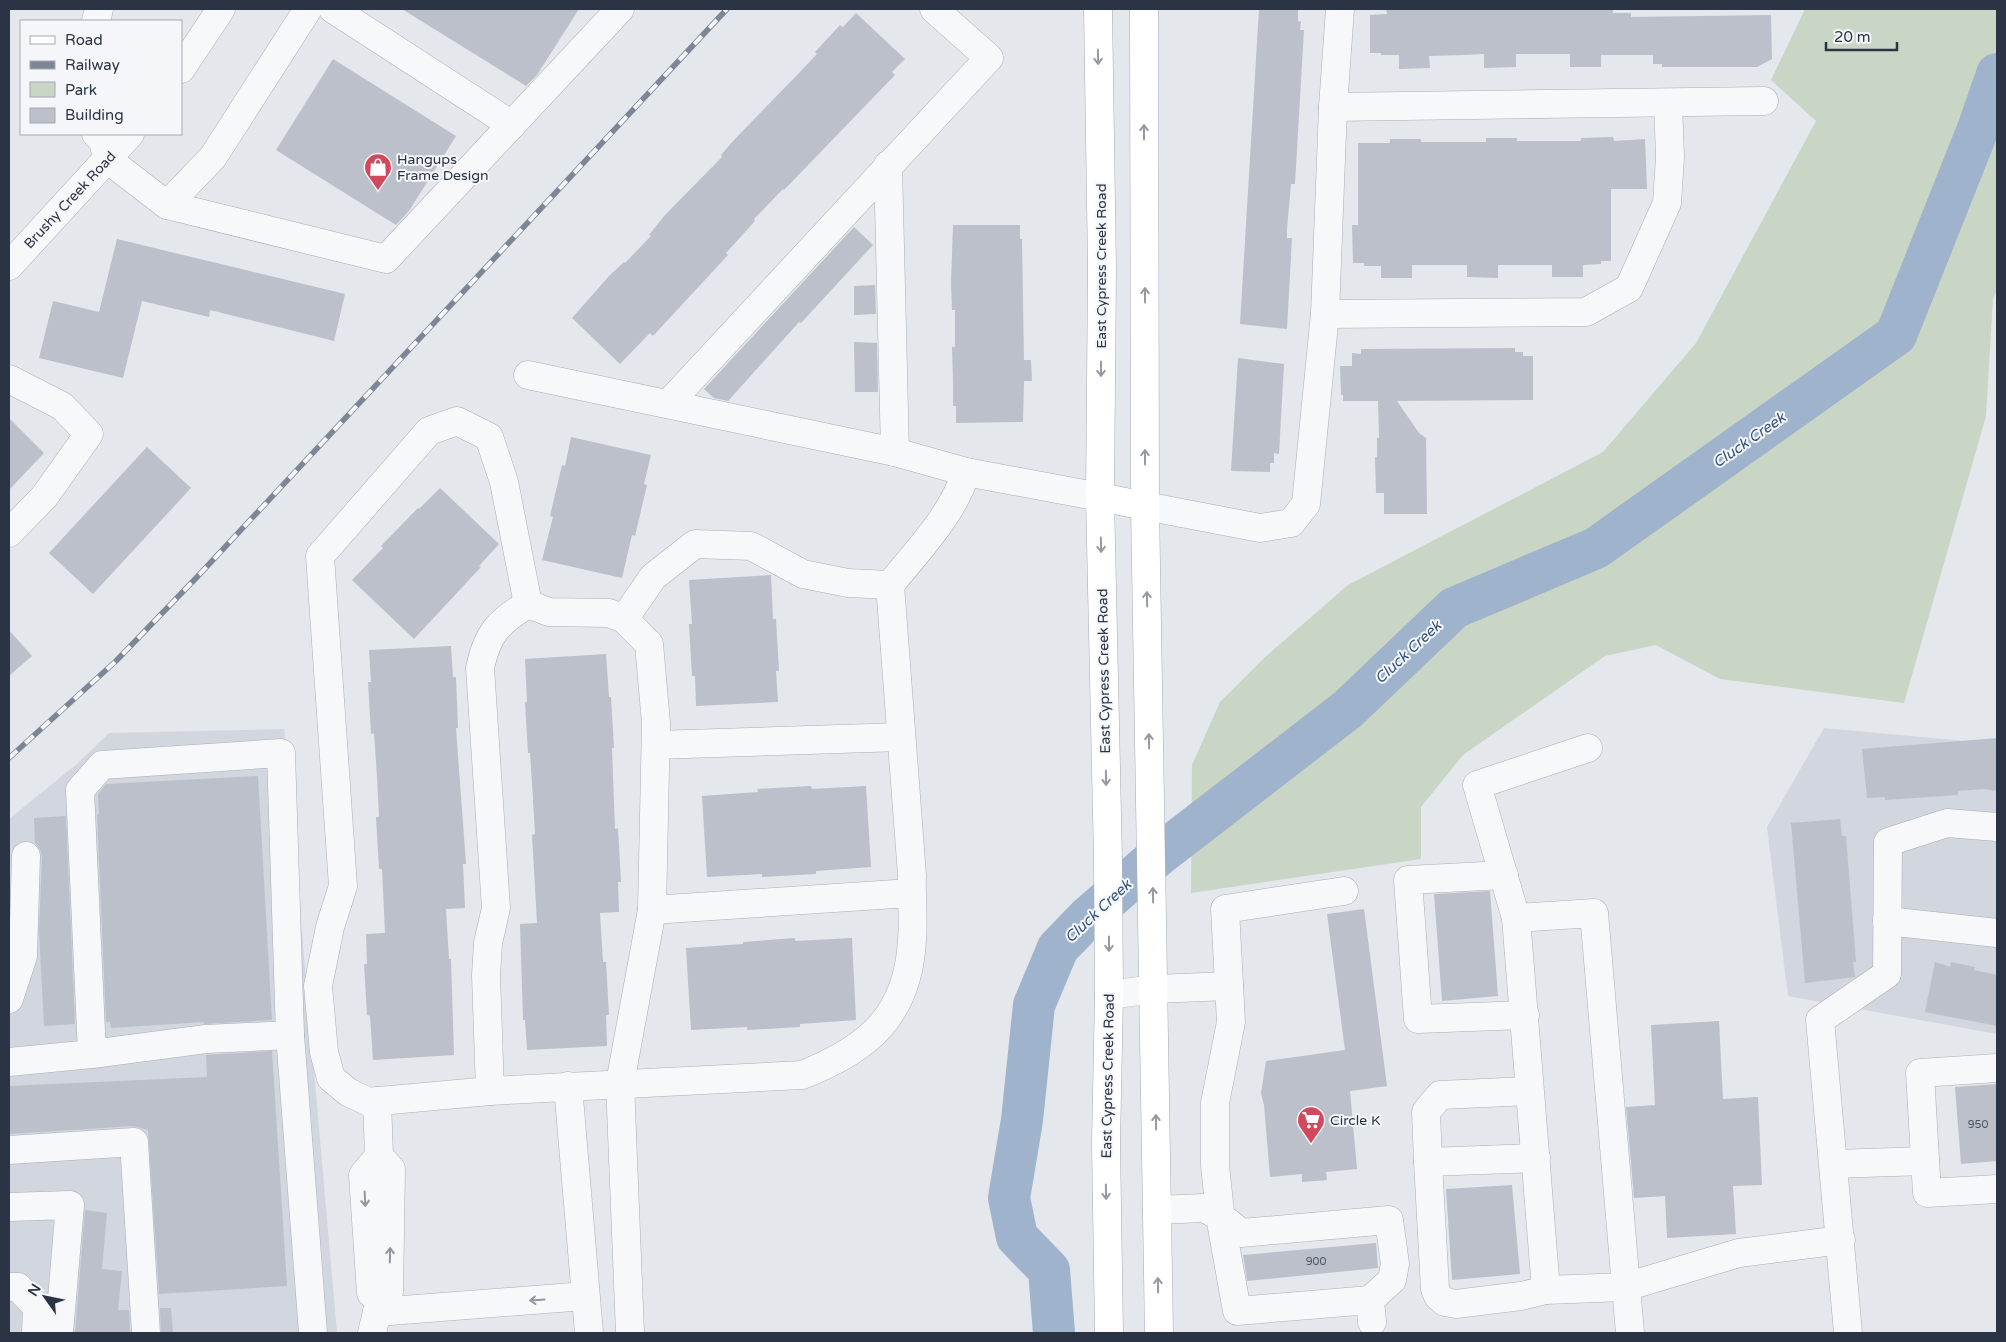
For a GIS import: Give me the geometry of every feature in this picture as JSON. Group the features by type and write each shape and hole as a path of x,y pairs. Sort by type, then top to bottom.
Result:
{"main road":[{"name":"East Cypress Creek Road","path":"1098,9 1102,268 1100,497 1108,860 1109,995 1106,1143 1109,1333"},
{"path":"1144,9 1146,506 1159,1333"},
{"path":"1100,497 1146,506"}],"street":[{"path":"182,68 221,9"},
{"path":"167,205 213,157 308,9"},
{"path":"333,9 512,125"},
{"path":"97,135 103,140 107,159 167,205 386,259 620,9"},
{"path":"668,404 989,58 934,9"},
{"path":"1146,506 1260,528 1291,523 1306,504 1325,314 1333,107 1340,9"},
{"path":"1333,107 1764,101"},
{"path":"1325,314 1586,312 1629,288 1667,203 1670,157 1668,103"},
{"name":"Brushy Creek Road","path":"9,266 129,135"},
{"path":"888,165 895,452"},
{"path":"528,374 895,452 966,472 1100,497"},
{"path":"9,379 62,406 89,434 44,497 9,533"},
{"path":"528,604 504,482 488,437 457,421 429,431 320,556 343,886 330,927 318,986 324,1052 331,1078 348,1092 369,1102 568,1086 802,1075 833,1063 860,1046 878,1030 892,1012 909,966 913,918 912,875 890,586 937,526 961,489 966,472"},
{"path":"624,620 653,577 695,544 751,546 803,574 848,583 890,586"},
{"path":"528,604 549,612 609,612 624,620 649,644 656,723 652,910 620,1083 630,1333"},
{"path":"490,1091 486,974 488,943 496,908 480,668 484,649 494,631 507,617 528,604"},
{"path":"656,746 900,737"},
{"path":"1546,1290 1516,918 1477,785 1588,748"},
{"path":"92,1054 80,790 102,765 281,753 290,1034 313,1333"},
{"path":"1848,1333 1820,1020 1887,974 1888,842 1948,823 1997,827"},
{"path":"9,999 23,956 26,856"},
{"path":"1504,875 1408,880 1418,1019 1525,1015"},
{"path":"1157,1210 1204,1208 1221,1218 1241,1233 1389,1220 1395,1264 1392,1280 1373,1322 1237,1312 1221,1218 1215,1165 1215,1103 1231,1022 1226,909 1344,891"},
{"path":"652,910 911,893"},
{"path":"1516,918 1594,913 1624,1287 1630,1333"},
{"path":"1887,921 1997,933"},
{"path":"1109,995 1154,989 1230,986"},
{"path":"9,1062 92,1054 206,1039 290,1034"},
{"path":"1997,1068 1920,1073 1927,1193 1997,1189"},
{"path":"568,1086 589,1333"},
{"path":"1529,1091 1440,1095 1426,1112 1435,1290 1438,1296 1445,1302 1456,1304 1521,1296 1546,1290 1624,1287 1738,1252 1841,1240"},
{"path":"375,1310 367,1236 364,1176 379,1156 377,1101"},
{"path":"9,1150 134,1142 146,1333"},
{"path":"375,1310 389,1292 391,1169 379,1156"},
{"path":"1428,1162 1536,1158"},
{"path":"1834,1164 1925,1161"},
{"path":"9,1207 70,1205 60,1333"},
{"path":"9,1287 18,1286 37,1307 36,1333"},
{"path":"375,1310 585,1296"}],"shaded area":[{"path":"1824,728 1997,744 1997,1034 1788,996 1767,827"},
{"path":"284,729 337,1333 9,1333 9,819 78,763 109,733"}],"green space":[{"path":"1805,9 1997,9 1997,290 1993,299 1986,416 1904,703 1720,679 1656,645 1605,656 1463,755 1421,807 1421,859 1191,893 1192,765 1220,702 1264,658 1348,585 1603,452 1696,343 1816,121 1771,80"}],"building":[{"path":"402,9 579,9 537,75 526,86"},
{"path":"1259,9 1298,9 1298,21 1301,22 1300,30 1304,30 1295,184 1291,184 1287,229 1287,238 1292,238 1287,329 1240,324"},
{"path":"1386,9 1613,9 1613,13 1631,13 1631,17 1771,15 1772,59 1757,67 1662,67 1662,64 1653,64 1653,55 1601,55 1601,67 1570,67 1570,54 1516,54 1516,67 1484,68 1484,54 1429,56 1430,68 1399,69 1399,55 1370,53 1370,15 1387,14"},
{"path":"856,13 905,59 892,72 895,75 754,219 755,221 726,253 728,255 653,336 650,333 620,364 572,318 610,275 625,263 651,236 649,235 665,215 722,157 721,155 733,141 817,54 815,52 840,25 843,27"},
{"path":"333,59 456,136 409,211 396,225 276,150"},
{"path":"1613,137 1614,141 1645,139 1647,189 1611,189 1611,261 1601,261 1601,264 1583,265 1583,277 1552,277 1552,265 1498,265 1498,278 1467,277 1467,265 1412,265 1412,278 1381,278 1381,266 1364,266 1364,263 1353,263 1352,225 1358,225 1358,143 1390,143 1390,139 1421,139 1421,142 1486,142 1486,138 1517,138 1517,141 1581,141 1581,138"},
{"path":"953,225 1020,225 1020,239 1022,239 1024,360 1031,360 1032,381 1024,381 1023,422 956,423 956,406 953,406 952,347 955,347 955,310 952,310 951,283"},
{"path":"854,227 873,245 801,323 799,322 728,401 714,398 704,389"},
{"path":"117,239 345,294 334,341 210,310 209,317 142,301 123,378 39,358 53,301 99,312"},
{"path":"875,285 876,314 854,315 854,286"},
{"path":"854,342 877,343 878,392 855,392"},
{"path":"1515,348 1515,352 1523,352 1523,356 1533,356 1533,400 1397,401 1419,433 1426,438 1427,514 1384,514 1384,493 1376,493 1375,457 1377,457 1377,438 1379,438 1378,401 1343,401 1340,366 1352,366 1352,353 1361,354 1361,349"},
{"path":"1238,358 1284,364 1279,454 1274,453 1274,463 1270,463 1270,472 1231,471"},
{"path":"9,418 44,453 9,490"},
{"path":"571,437 651,455 644,484 647,485 635,536 632,535 622,578 542,560 553,517 550,516 562,465 565,466"},
{"path":"147,447 191,488 93,594 49,553"},
{"path":"440,488 499,544 479,566 481,567 414,639 352,580 383,548 381,546"},
{"path":"771,575 773,619 776,619 779,671 776,671 778,702 696,706 695,676 692,676 689,624 692,624 689,580"},
{"path":"9,630 32,656 9,676"},
{"path":"451,646 453,677 456,677 458,728 456,728 466,864 463,864 465,908 446,909 449,959 451,959 454,1055 373,1060 370,1016 367,1015 364,964 367,964 366,934 385,933 382,869 379,869 376,817 379,817 377,777 374,733 371,734 368,682 371,682 369,650"},
{"path":"606,654 614,748 612,748 615,829 618,828 621,882 618,882 619,912 600,913 603,962 606,962 609,1015 606,1015 607,1046 527,1050 525,1020 523,1020 520,924 537,923 532,835 535,834 525,702 527,702 525,659"},
{"path":"1997,738 1997,791 1984,789 1958,791 1958,795 1885,800 1885,797 1867,798 1862,749"},
{"path":"258,776 272,1020 111,1028 110,1022 106,1022 97,814 99,814 98,794 106,784"},
{"path":"811,786 812,789 866,786 871,867 816,871 816,874 762,877 762,874 707,877 702,796 758,792 757,789"},
{"path":"66,816 75,1024 44,1026 39,931 42,856 40,849 35,843 34,818"},
{"path":"1840,819 1842,836 1846,836 1856,962 1853,962 1855,977 1805,983 1791,823"},
{"path":"1490,891 1498,996 1442,1001 1434,894"},
{"path":"1364,909 1387,1086 1350,1091 1357,1169 1326,1172 1327,1180 1302,1182 1302,1174 1270,1177 1264,1105 1261,1093 1266,1061 1345,1050 1327,914"},
{"path":"795,938 795,941 852,938 856,1020 800,1024 800,1027 747,1030 747,1027 691,1030 686,948"},
{"path":"1935,962 1950,967 1951,962 1975,967 1974,970 1997,975 1997,1026 1925,1012"},
{"path":"1719,1021 1723,1099 1758,1097 1762,1185 1733,1186 1736,1234 1667,1238 1665,1196 1634,1198 1626,1107 1655,1105 1651,1025"},
{"path":"272,1051 287,1286 159,1294 148,1130 133,1126 9,1134 9,1086 207,1077 206,1055"},
{"path":"1997,1084 1997,1161 1961,1164 1955,1087"},
{"path":"1512,1185 1520,1274 1452,1280 1446,1189"},
{"path":"85,1210 107,1213 102,1269 122,1271 118,1310 129,1310 130,1333 75,1333"},
{"path":"1376,1243 1378,1268 1247,1281 1243,1255"},
{"path":"160,1308 171,1308 173,1333 161,1333"}],"waterway":[{"name":"Cluck Creek","path":"1054,1333 1049,1270 1017,1237 1009,1198 1022,1120 1034,1005 1058,948 1087,918 1160,854 1348,709 1454,608 1596,548 1896,335 1978,129 1997,74"}],"railway":[{"path":"9,758 116,661 198,576 727,9"}],"place":[{"name":"Hangups Frame Design","path":"378,191"},
{"name":"Circle K","path":"1311,1144"}]}
